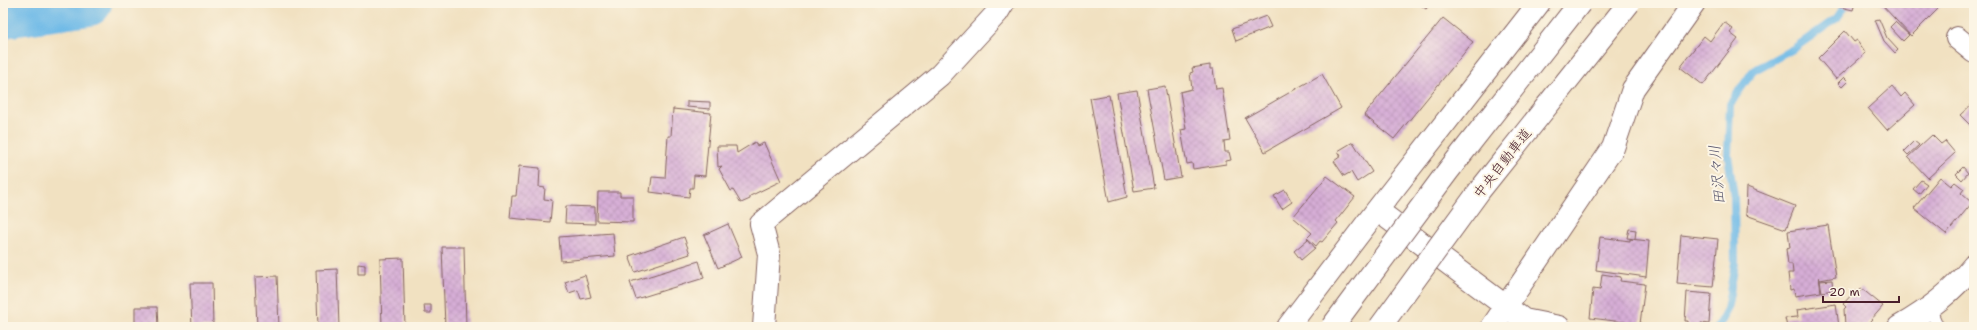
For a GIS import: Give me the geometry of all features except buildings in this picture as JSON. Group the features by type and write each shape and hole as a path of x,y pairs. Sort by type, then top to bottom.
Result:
{"main road":[{"path":"764,327 769,254 761,224 940,75 997,13 1003,3"},
{"path":"1288,327 1377,210 1539,3"},
{"path":"1332,327 1444,177 1580,3"},
{"name":"中央自動車道","path":"1380,327 1480,190 1629,3"},
{"path":"1492,327 1613,148 1633,89 1694,3"},
{"path":"1957,38 1974,52"},
{"path":"1377,210 1524,320 1559,327"},
{"path":"1899,327 1934,318 1974,265"}],"waterway":[{"path":"3,15 89,3"},
{"name":"田沢々川","path":"1718,327 1727,310 1735,263 1734,197 1728,155 1730,104 1753,71 1793,49 1837,18 1847,3"}]}
